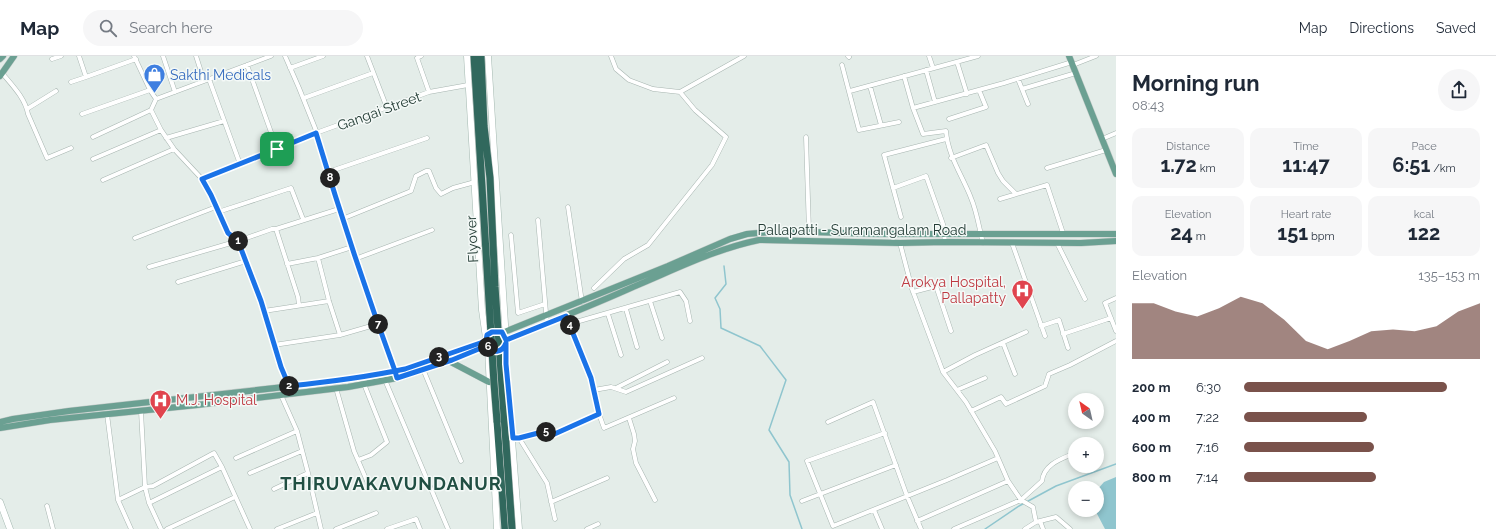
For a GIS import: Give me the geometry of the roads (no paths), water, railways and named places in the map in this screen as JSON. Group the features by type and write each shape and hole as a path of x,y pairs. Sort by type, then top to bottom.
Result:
{"highway":[{"name":"Flyover","path":"474,56 494,383 505,529"},
{"path":"481,56 484,126 490,178 495,287 512,529"}],"main road":[{"path":"0,60 3,56"},
{"path":"1,75 14,56"},
{"path":"1071,61 1116,174"},
{"path":"0,428 50,420 292,394 397,378 449,361 486,343 492,332 504,332 668,266 730,239 747,234 780,231 809,231 944,235 980,233 1116,234"},
{"name":"Pallapatti - Suramangalam Road","path":"506,341 711,254 759,240 900,243 1057,243 1116,241"},
{"path":"486,343 493,351 498,351 503,348 506,341 504,332"},
{"path":"0,422 13,419 119,406 338,381 395,371 486,343"},
{"path":"449,361 489,382"},
{"path":"119,406 119,413"}],"street":[{"path":"52,59 61,56"},
{"path":"79,56 86,77"},
{"path":"163,56 175,92"},
{"path":"196,56 224,120 240,164"},
{"path":"93,137 151,110 156,99 271,56"},
{"path":"285,56 304,98 342,219 397,378"},
{"path":"290,68 323,56"},
{"path":"367,56 387,108"},
{"path":"421,56 417,58 429,92"},
{"path":"467,56 482,310 489,382 497,529"},
{"path":"488,56 504,332"},
{"path":"611,56 616,69 629,80 653,89 680,92 744,56"},
{"path":"929,56 933,68"},
{"path":"850,91 978,56"},
{"path":"913,108 1018,79 1071,61 1096,56"},
{"path":"71,82 135,58 150,90 156,99"},
{"path":"957,62 966,94"},
{"path":"247,65 277,149"},
{"path":"842,65 859,130 899,122"},
{"path":"926,70 935,102"},
{"path":"304,98 373,73"},
{"path":"1022,89 1076,73"},
{"path":"1,75 20,96 27,109 47,158 71,148"},
{"path":"904,76 913,108 923,134 946,131 946,139 951,158 972,199 983,243"},
{"path":"1018,79 1028,104"},
{"name":"Gangai Street","path":"202,179 316,133 429,92 468,85"},
{"path":"870,86 881,125"},
{"path":"82,114 150,90"},
{"path":"949,119 986,107 979,90"},
{"path":"27,109 56,91"},
{"path":"594,288 624,259 648,245 712,165 726,137 695,110 680,92"},
{"path":"151,110 161,130 174,149 202,179 228,233 238,241 264,311 281,367 292,394"},
{"path":"166,138 224,120"},
{"path":"93,159 161,130"},
{"path":"1102,139 1116,133"},
{"path":"806,137 809,231"},
{"path":"328,172 427,138"},
{"path":"900,217 884,155 946,139"},
{"path":"951,158 986,145 998,173 1003,181 1016,194"},
{"path":"103,180 174,149"},
{"path":"1047,168 1106,150"},
{"path":"342,219 411,191 416,176 426,171 430,171 436,188 441,194 453,188 475,182"},
{"path":"893,188 926,176 939,210 943,224 945,242"},
{"path":"1000,199 1047,185 1063,233"},
{"path":"135,238 217,209 291,188 303,219"},
{"path":"568,207 583,309"},
{"path":"149,267 339,209"},
{"path":"538,220 547,324"},
{"path":"276,229 298,297 299,305"},
{"path":"355,258 432,230"},
{"path":"511,235 518,313 545,304"},
{"path":"900,243 913,292 943,372 971,411 998,458 1008,481 1021,500 1033,507 1038,522 1043,529"},
{"path":"1012,243 1045,336"},
{"path":"1057,243 1085,299"},
{"path":"287,264 318,258 352,247"},
{"path":"318,258 329,301 340,335"},
{"path":"178,282 246,261"},
{"path":"913,292 936,286 951,331"},
{"path":"569,324 626,309 680,292 686,301 690,321"},
{"path":"1116,298 1105,303 1116,331"},
{"path":"264,311 329,301"},
{"path":"650,301 662,338"},
{"path":"626,309 637,347"},
{"path":"608,314 621,355"},
{"path":"566,316 591,378 599,414 604,428 674,398"},
{"path":"1063,334 1111,318"},
{"path":"1041,326 1059,320 1068,348"},
{"path":"274,346 340,335 378,324"},
{"path":"943,372 975,355 1026,332"},
{"path":"506,341 506,364 516,438 519,529"},
{"path":"971,411 1001,397 1006,404 1045,386 1048,374 1070,365 1116,341"},
{"path":"1003,343 1015,374"},
{"path":"594,390 611,387 626,392 702,358"},
{"path":"616,388 667,362"},
{"path":"423,369 461,461"},
{"path":"957,390 985,378"},
{"path":"386,380 448,529"},
{"path":"358,460 371,455 387,442 364,384"},
{"path":"336,388 354,451 370,488"},
{"path":"281,395 296,431 302,451 321,529"},
{"path":"828,422 873,402 907,496 921,529"},
{"path":"141,411 145,487 149,503 161,529"},
{"path":"107,414 118,500 131,529"},
{"path":"516,438 546,431 550,436 599,414"},
{"path":"629,418 634,434 635,441 633,449 636,463 655,500"},
{"path":"236,458 296,431"},
{"path":"885,433 808,461 833,526 998,458"},
{"path":"516,438 548,484 555,519"},
{"path":"250,473 302,451"},
{"path":"118,500 145,487 153,486 214,453 236,497 248,528"},
{"path":"954,529 1021,500 1042,481 1047,469 1054,461 1068,456"},
{"path":"802,501 896,464"},
{"path":"149,503 222,467"},
{"path":"274,489 308,473"},
{"path":"551,502 607,478"},
{"path":"917,521 1008,481"},
{"path":"167,529 236,497"},
{"path":"0,502 10,529"},
{"path":"47,506 53,529"},
{"path":"874,510 882,529"},
{"path":"277,529 317,513"},
{"path":"336,529 376,513"},
{"path":"1024,529 1038,522 1056,517 1070,529"},
{"path":"386,529 416,519 420,529"},
{"path":"587,529 598,524"}],"water":[{"path":"1116,477 1116,529 1105,529 1099,517 1104,517 1104,482"}],"waterway":[{"path":"724,266 726,284 715,298 720,309 721,328 760,346 786,380 769,430 789,462 790,495 802,529"},
{"path":"985,529 1019,506 1056,486 1116,464"}],"place":[{"name":"Sakthi Medicals","path":"155,94"},
{"name":"Arokya Hospital, Pallapatty","path":"1022,310"},
{"name":"M.J. Hospital","path":"161,420"}],"district":[{"name":"THIRUVAKAVUNDANUR","path":"391,484"}]}
